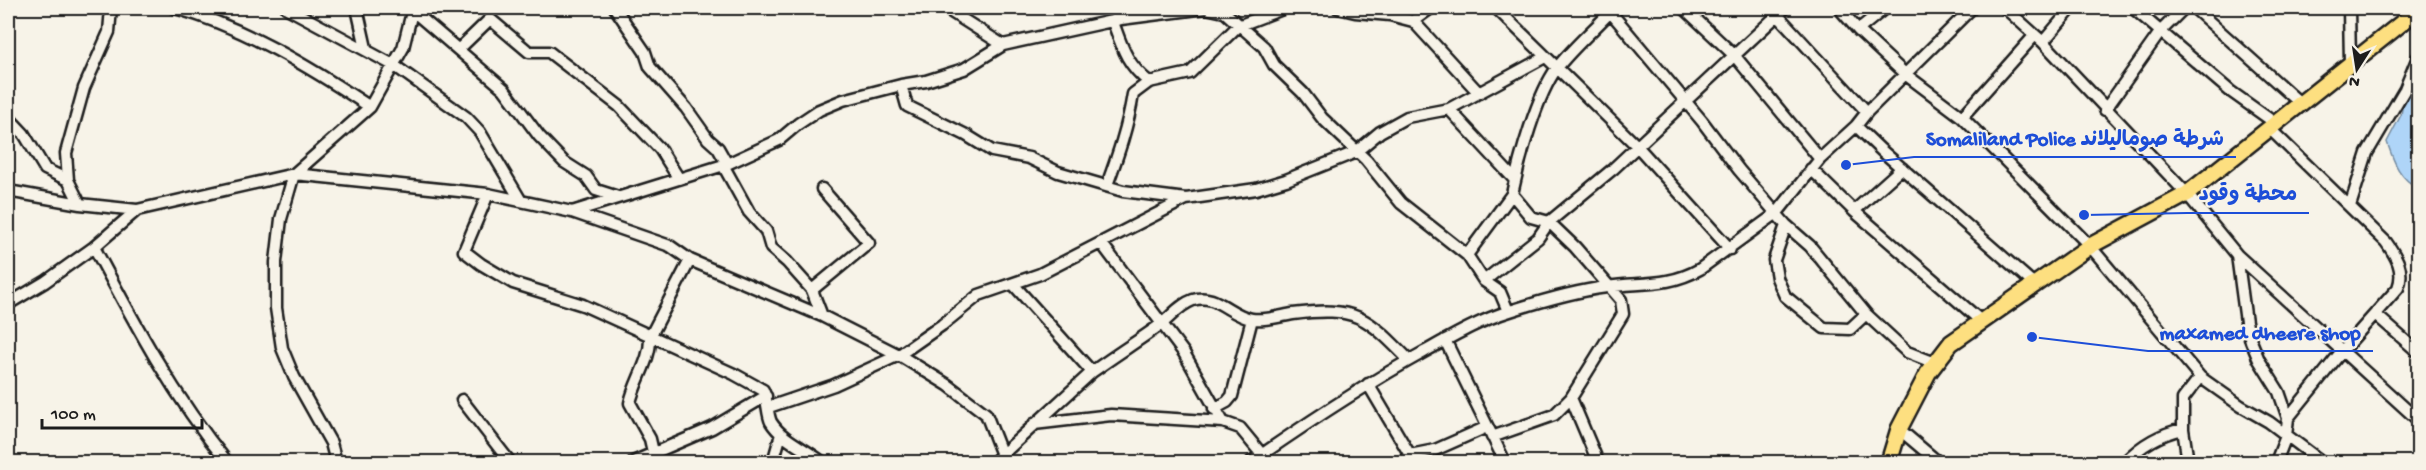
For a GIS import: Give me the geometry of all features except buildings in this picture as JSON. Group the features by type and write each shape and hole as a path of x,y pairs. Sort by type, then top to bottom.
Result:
{"highway":[{"path":"1889,462 1899,429 1928,373 1951,343 2090,246 2187,194 2418,10"}],"street":[{"path":"80,204 68,180 66,153 84,88 110,32 111,8"},
{"path":"174,8 231,27 258,40 342,88 370,107"},
{"path":"287,8 366,48 395,66 474,124 521,201"},
{"path":"357,8 366,48"},
{"path":"615,8 645,52 650,67 686,108 708,139 718,148 745,205 766,231 771,249 787,262 812,290 822,316"},
{"path":"945,8 1003,45"},
{"path":"1111,8 1117,21 1126,58 1135,71 1149,82"},
{"path":"572,212 725,164 779,140 819,110 858,95 926,81 964,69 1003,45 1117,21 1206,8 1222,10 1264,47 1274,66 1303,93 1322,118 1374,168 1401,203 1467,255 1484,281 1500,292 1508,311"},
{"path":"1107,185 1129,121 1133,94 1149,82 1190,74 1238,26 1285,8"},
{"path":"1338,8 1390,15 1413,21 1479,93"},
{"path":"1413,21 1431,8"},
{"path":"1496,8 1515,24 1556,69 1637,146 1730,249"},
{"path":"1684,8 1734,55 1820,159"},
{"path":"1839,8 1858,30 1905,74 1962,117 2090,246 2200,378 2322,462"},
{"path":"1858,30 1885,8"},
{"path":"1251,462 1265,459 1368,384 1445,340 1508,311 1608,287 1647,285 1677,279 1700,269 1777,213 1820,159 1856,126 1867,112 1972,8"},
{"path":"2005,8 2039,39 2187,194 2237,255 2418,420"},
{"path":"1962,117 2072,8"},
{"path":"2133,8 2272,125 2386,242 2399,264 2402,278 2398,288 2342,351 2288,418"},
{"path":"2105,110 2161,31 2184,8"},
{"path":"2194,8 2300,103"},
{"path":"2349,8 2350,63"},
{"path":"336,462 332,443 294,377 282,348 276,308 276,262 281,219 294,174 370,107 395,66 403,48 413,9 504,89 539,136 564,162 586,176 596,190 618,197"},
{"path":"1467,255 1512,194 1540,101 1556,69 1611,9 1739,170 1786,225 1810,246 1866,314 1907,352 1935,363"},
{"path":"1484,281 1538,237 1549,222 1686,102 1777,10 1867,112"},
{"path":"459,49 490,19 529,52 549,52 619,106 642,127 660,148 680,179"},
{"path":"901,85 907,106 966,135 992,151 1029,158 1058,172 1123,191 1186,199 1256,189 1286,180 1356,152 1380,132 1407,117 1449,109 1545,57"},
{"path":"2350,206 2367,153 2405,89 2418,57"},
{"path":"1449,109 1515,180"},
{"path":"8,117 24,134 45,169 68,180"},
{"path":"1856,126 2035,285"},
{"path":"1854,211 1902,168"},
{"path":"1811,169 1854,211 1981,321"},
{"path":"8,191 80,204 137,210 294,174 488,194 572,212 670,246 690,260 822,316 899,355 948,385 986,414 1001,460 1034,424 1092,372 1162,324 1180,307 1194,300 1211,299 1252,319 1324,310 1348,313 1364,319 1375,327 1409,360"},
{"path":"812,290 869,243 822,189"},
{"path":"488,194 464,251 513,283 583,305 734,374 763,390 768,402 769,420 781,434 808,450 822,462"},
{"path":"1492,437 1554,415 1571,398 1623,315 1621,300 1575,247 1549,222 1531,217 1512,194"},
{"path":"633,462 768,402 834,385 899,355 979,295 1040,274 1186,199"},
{"path":"8,304 45,282 94,247 137,210"},
{"path":"1786,225 1774,260 1777,278 1785,296 1824,328 1850,329 1866,314"},
{"path":"1102,244 1184,353 1223,422"},
{"path":"94,247 156,362 196,424 227,462"},
{"path":"2237,255 2246,322 2259,360 2280,392 2288,418 2286,436 2276,462"},
{"path":"653,452 650,439 630,404 634,385 651,347 650,337 690,260"},
{"path":"1013,284 1092,372"},
{"path":"2375,314 2418,352"},
{"path":"1214,409 1227,402 1232,396 1252,319"},
{"path":"1445,340 1504,462"},
{"path":"2188,462 2182,429 2183,399 2200,378"},
{"path":"1368,384 1406,459 1435,450 1487,427"},
{"path":"1571,398 1598,462"},
{"path":"462,400 510,462"},
{"path":"1034,424 1111,415 1223,422 1240,428 1265,459"},
{"path":"1899,429 1938,462"},
{"path":"2125,462 2145,444 2169,432 2182,429"},
{"path":"773,462 781,434"}],"water":[{"path":"2418,87 2418,188 2402,174 2387,142 2401,115 2403,102"}],"place":[{"name":"Somaliland Police شرطة صوماليلاند","path":"1846,165"},
{"name":"محطة وقود","path":"2084,215"},
{"name":"maxamed dheere shop","path":"2032,337"}]}
